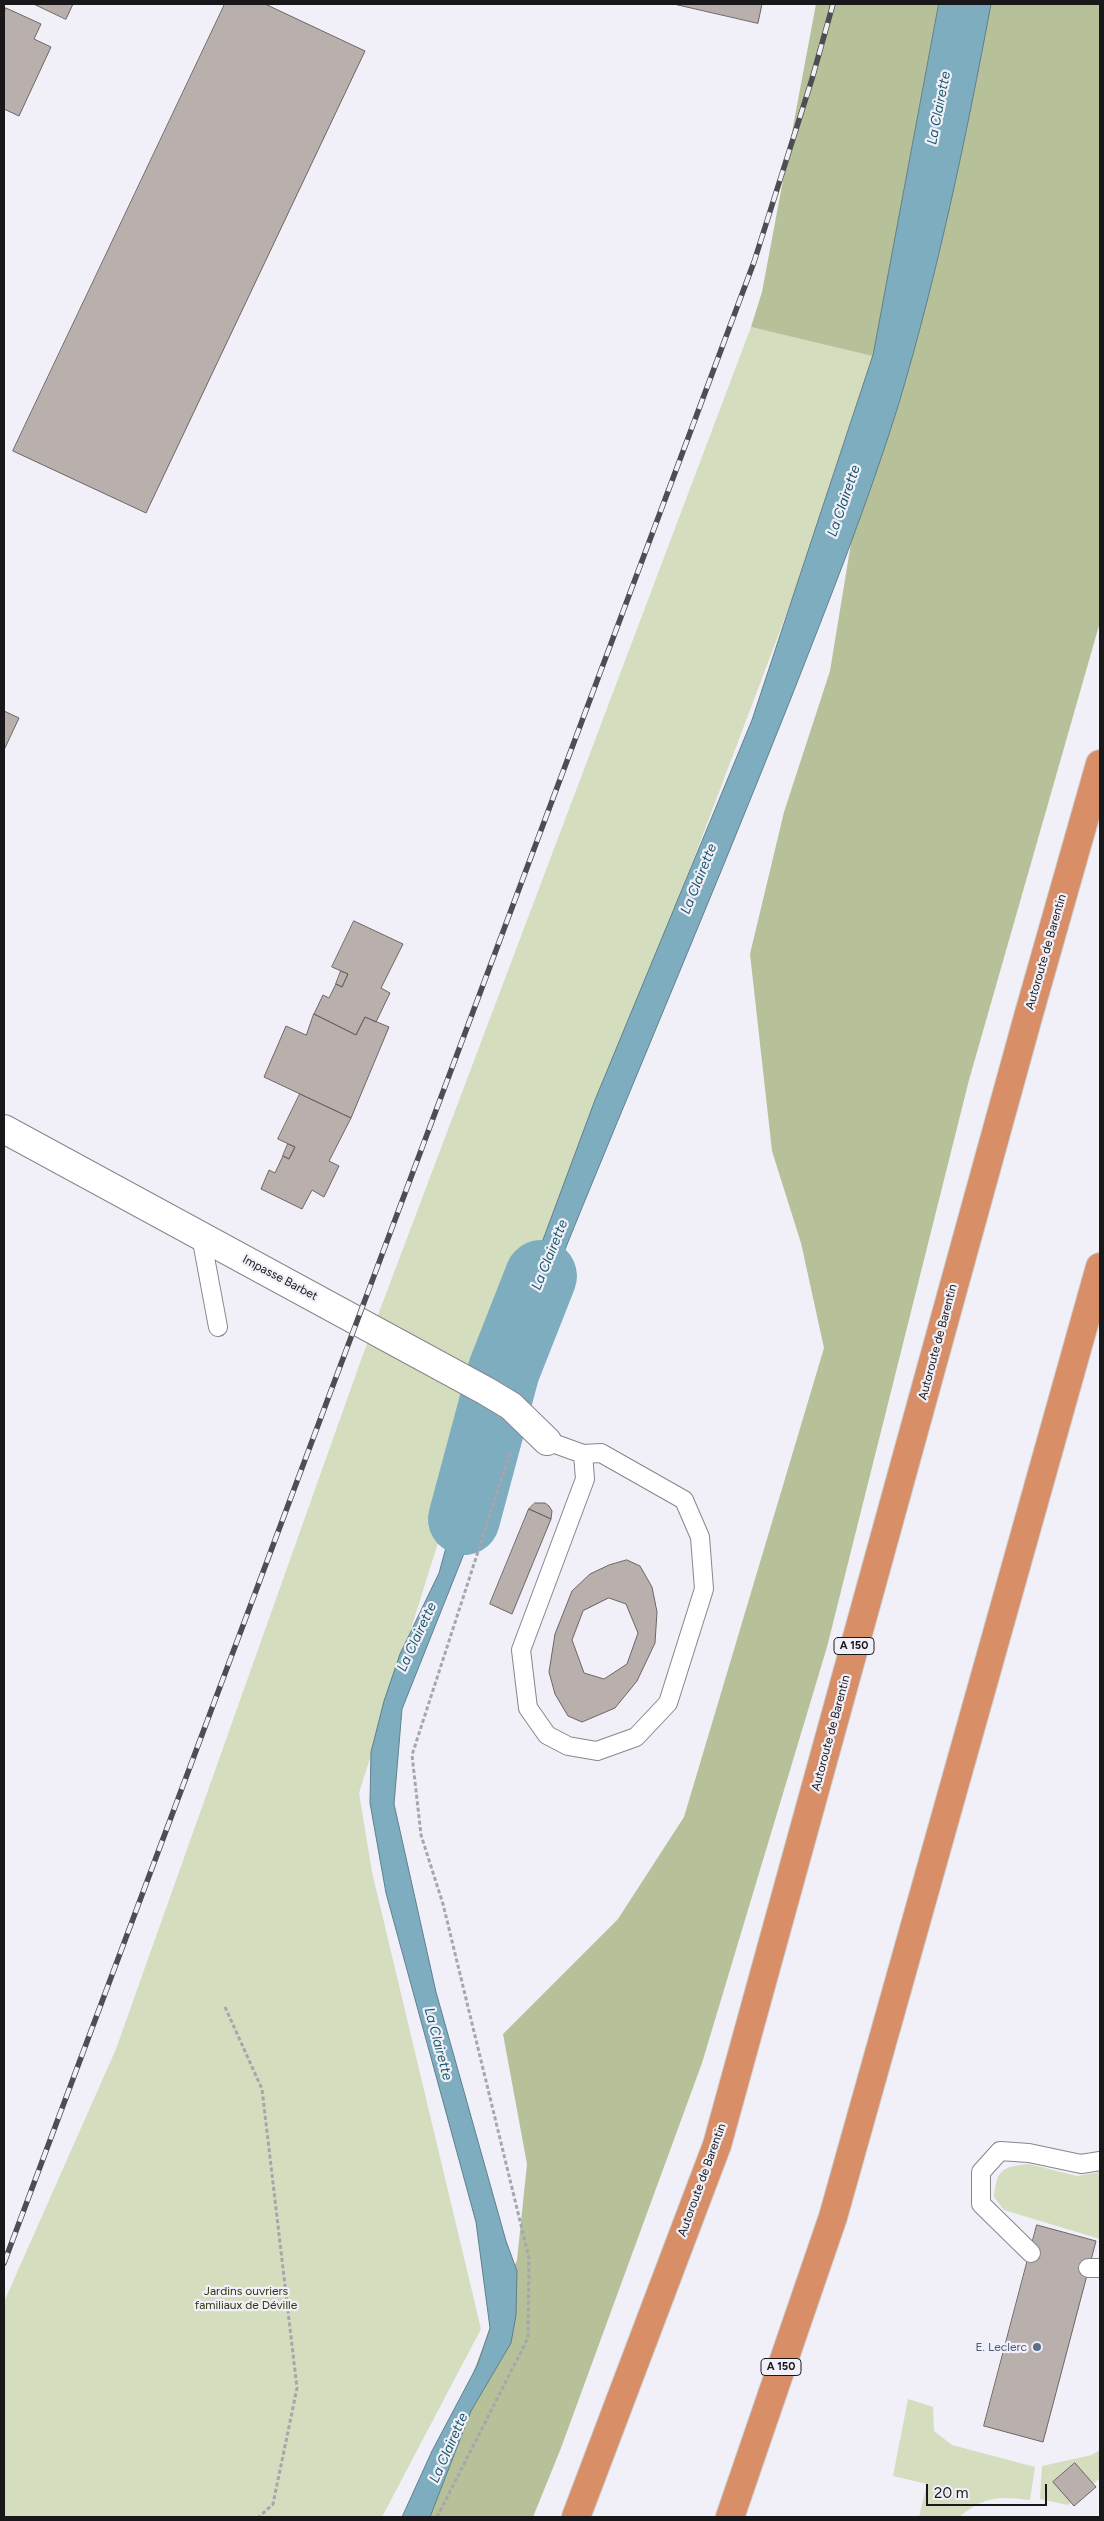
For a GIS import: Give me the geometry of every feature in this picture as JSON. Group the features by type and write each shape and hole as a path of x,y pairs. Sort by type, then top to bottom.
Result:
{"highway":[{"name":"Autoroute de Barentin","path":"576,2517 717,2145 1028,1017 1100,764"},
{"name":"A 150","path":"730,2517 833,2217 1100,1267"}],"street":[{"name":"Impasse Barbet","path":"4,1129 486,1390 516,1411 548,1441"}],"lane":[{"path":"201,1236 218,1327"},
{"path":"548,1441 583,1454 601,1453 684,1500 700,1536 704,1589 668,1704 636,1737 597,1751 568,1746 548,1735 528,1708 521,1650 586,1479 583,1454"},
{"path":"1031,2253 981,2204 981,2172 1000,2151 1029,2153 1081,2164 1100,2161"}],"path":[{"path":"436,2517 528,2338 529,2258 443,1904 421,1835 412,1755 516,1411"},
{"path":"225,2007 262,2090 297,2388 273,2504 260,2517"}],"green space":[{"path":"816,4 1100,4 1100,622 969,1080 827,1647 702,2063 561,2448 533,2517 409,2517 446,2442 517,2260 527,2164 503,2034 618,1919 684,1817 824,1348 801,1243 772,1151 750,954 784,812 830,671 851,543 873,356 751,327 762,292"},
{"name":"Jardins ouvriers familiaux de Déville","path":"751,327 873,355 798,583 685,882 486,1391 359,1793 372,1872 481,2329 382,2517 4,2517 4,2302 116,2049 361,1360"},
{"path":"1029,2164 1077,2176 1100,2172 1100,2239 1004,2210 994,2197 999,2175 1007,2168"},
{"path":"908,2399 933,2407 934,2431 952,2445 1035,2467 1030,2500 992,2499 976,2505 959,2517 919,2517 927,2484 893,2476"},
{"path":"1100,2450 1100,2478 1068,2505 1040,2499 1042,2466 1092,2455"}],"water":[{"path":"939,4 991,4 972,104 939,255 899,403 861,515 791,698 514,1376 496,1366 595,1100 752,720 873,355"},
{"path":"481,1420 497,1425 469,1541 402,1709 394,1804 436,1992 506,2241 517,2271 516,2315 511,2343 471,2411 430,2517 402,2517 432,2451 477,2366 490,2328 476,2222 386,1893 370,1803 371,1752 384,1701 400,1654 439,1573"}],"building":[{"path":"34,4 73,4 66,19"},
{"path":"225,4 265,4 365,51 146,513 13,451"},
{"path":"674,4 762,4 758,23"},
{"path":"6,8 41,24 34,39 51,47 19,116 4,109 4,13"},
{"path":"4,711 19,718 4,750"},
{"path":"354,921 403,944 381,988 390,993 376,1022 365,1017 356,1035 314,1014 323,995 329,998 336,984 342,987 348,974 332,967"},
{"path":"341,971 348,974 342,987 336,984"},
{"path":"314,1014 356,1035 365,1017 389,1027 351,1118 264,1077 286,1026 306,1035"},
{"path":"300,1094 351,1118 329,1161 339,1166 324,1197 312,1190 302,1209 261,1189 269,1170 275,1173 283,1156 289,1159 295,1147 278,1139"},
{"path":"288,1144 295,1147 289,1159 283,1156"},
{"path":"535,1503 545,1503 549,1506 552,1511 551,1519 529,1509"},
{"path":"529,1509 551,1519 512,1614 490,1604"},
{"path":"627,1560 640,1566 652,1587 657,1612 655,1643 637,1681 615,1708 582,1722 568,1716 555,1694 549,1672 555,1634 572,1591 590,1574 609,1565","holes":["609,1598 626,1604 638,1633 627,1664 604,1679 584,1673 572,1640 583,1611"]},
{"name":"E. Leclerc","path":"1037,2225 1096,2241 1043,2442 984,2426"},
{"path":"1075,2463 1096,2487 1074,2506 1053,2482"}],"waterway":[{"name":"La Clairette","path":"464,1519 504,1370 541,1276"}],"railway":[{"path":"4,2263 754,262 812,79 833,4"}],"place":[{"name":"E. Leclerc","path":"1037,2347"}]}
